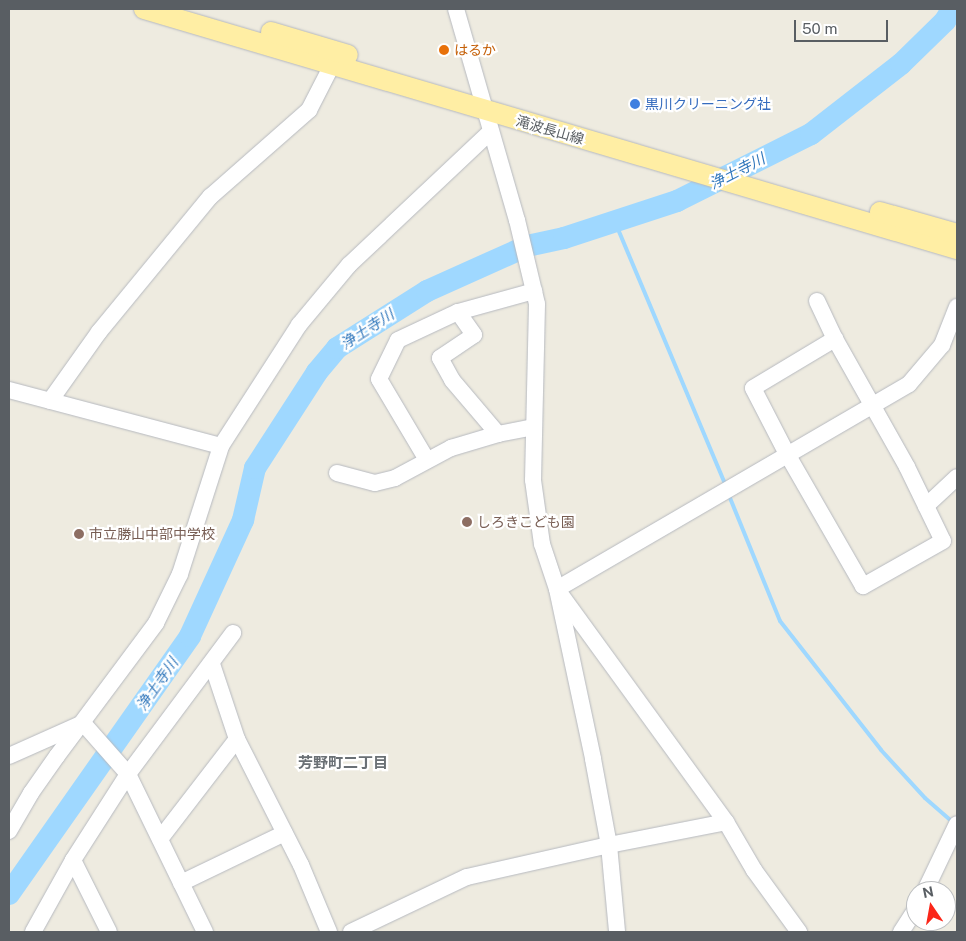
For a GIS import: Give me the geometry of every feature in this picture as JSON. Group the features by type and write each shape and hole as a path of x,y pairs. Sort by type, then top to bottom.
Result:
{"main road":[{"name":"滝波長山線","path":"144,9 332,65 483,103"},
{"name":"滝波長山線","path":"192,9 483,103 783,192 957,249"},
{"name":"滝波長山線","path":"783,192 957,234"}],"street":[{"path":"456,9 517,220 537,304 533,480 542,544 557,589 609,845 612,903 617,932"},
{"path":"50,401 99,332 210,197 309,110 332,65"},
{"path":"9,831 32,793 156,623 180,574 221,446 299,325 349,265 491,131"},
{"path":"427,460 379,379 398,340 458,312 534,290"},
{"path":"817,301 835,339 872,403 943,541 863,586 787,454 753,388 835,339"},
{"path":"557,589 872,403 909,384 942,345 957,307"},
{"path":"458,312 474,335 440,358 452,380 498,434"},
{"path":"9,390 221,446"},
{"path":"337,473 375,483 395,478 451,448 498,434 533,427"},
{"path":"926,506 957,477"},
{"path":"557,589 726,822 754,870 799,932"},
{"path":"33,932 125,770 212,664 233,633"},
{"path":"212,664 237,739 301,865 329,932"},
{"path":"9,756 83,723"},
{"path":"83,723 125,770 205,932"},
{"path":"160,839 237,739"},
{"path":"350,932 467,878 609,845 726,822"},
{"path":"930,881 957,824"},
{"path":"181,883 285,833"},
{"path":"73,860 109,932"}],"waterway":[{"name":"浄土寺川","path":"9,894 190,636 243,520 255,468 317,372 337,348 427,291 527,246 564,238 677,201 811,134 901,64 945,21 952,9"},
{"path":"615,222 726,486"},
{"path":"728,493 780,621 881,750 925,798 954,823"}],"place":[{"name":"はるか","path":"444,50"},
{"name":"黒川クリーニング社","path":"635,104"},
{"name":"しろきこども園","path":"467,522"},
{"name":"市立勝山中部中学校","path":"79,534"}],"district":[{"name":"芳野町二丁目","path":"343,763"}]}
